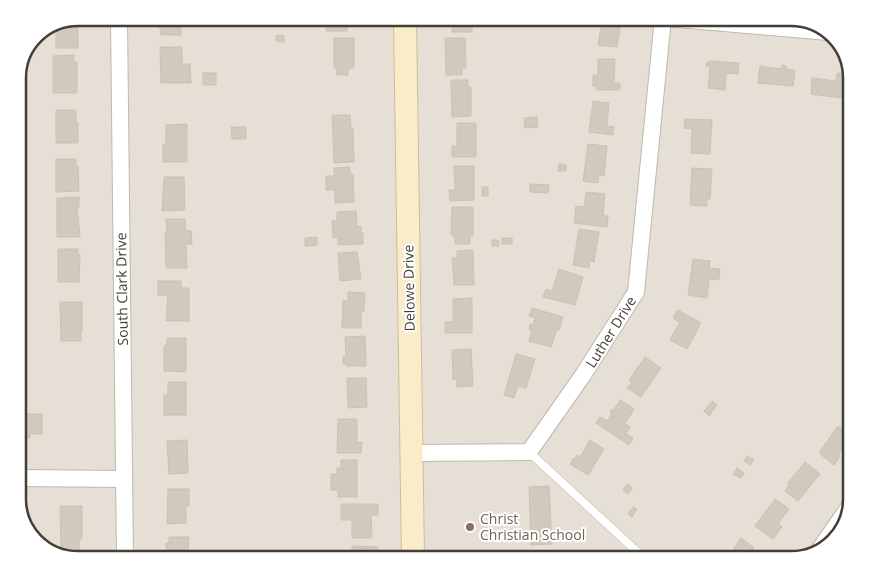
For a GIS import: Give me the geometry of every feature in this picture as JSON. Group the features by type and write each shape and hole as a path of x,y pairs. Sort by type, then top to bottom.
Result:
{"street":[{"name":"South Clark Drive","path":"119,26 125,551"},
{"name":"Delowe Drive","path":"405,26 413,551"},
{"name":"Luther Drive","path":"529,452 584,375 636,292 663,26"},
{"path":"758,26 810,30"},
{"path":"412,453 529,452"},
{"path":"26,478 124,479"}],"lane":[{"path":"529,452 636,551"}],"shaded area":[{"path":"790,26 801,27 819,35 836,52 841,65 843,79 843,498 841,512 834,527 817,544 804,549 790,551 79,551 68,550 50,542 33,525 26,502 26,75 30,59 42,42 50,35 68,27"}],"building":[{"path":"78,26 78,48 56,48 56,32 68,27"},
{"path":"159,26 181,26 181,35 161,35 161,28"},
{"path":"326,26 347,26 347,31 326,31"},
{"path":"452,26 472,26 472,32 452,32"},
{"path":"601,26 621,26 617,47 598,45"},
{"path":"276,35 284,36 284,42 276,41"},
{"path":"334,38 354,38 354,68 348,68 348,75 337,75 337,68 334,68"},
{"path":"445,38 465,38 466,68 462,68 462,75 446,75"},
{"path":"160,47 182,47 182,64 190,64 191,83 161,83"},
{"path":"74,55 74,63 77,62 77,93 53,93 53,56"},
{"path":"598,59 615,59 614,83 620,83 620,90 598,90 596,86 593,86 593,75 598,75"},
{"path":"707,62 739,63 738,74 726,73 725,90 708,88 710,67 706,66"},
{"path":"782,65 786,66 786,69 795,70 793,86 758,83 760,66 781,69"},
{"path":"203,73 216,73 216,85 203,85"},
{"path":"837,73 842,74 842,98 811,94 812,78 836,81"},
{"path":"451,80 468,80 468,87 471,87 471,116 452,117"},
{"path":"593,101 609,103 607,126 614,127 613,135 589,132"},
{"path":"56,110 76,110 78,143 56,143"},
{"path":"332,115 350,115 351,128 353,128 354,162 334,163"},
{"path":"537,117 538,127 525,128 524,118"},
{"path":"685,119 712,120 710,154 691,153 692,129 684,128"},
{"path":"457,123 476,123 476,157 452,157 452,146 457,146"},
{"path":"187,124 187,162 163,162 163,144 166,144 166,125"},
{"path":"231,127 246,127 246,139 232,139"},
{"path":"588,144 607,146 604,176 599,175 598,183 583,181"},
{"path":"56,159 76,159 79,191 56,192"},
{"path":"559,164 566,165 566,171 558,171"},
{"path":"454,166 474,166 474,200 450,201 449,190 455,190"},
{"path":"350,167 350,174 353,174 354,202 335,203 335,190 326,190 326,176 334,176 334,168"},
{"path":"692,168 712,169 710,199 707,199 707,206 690,205"},
{"path":"164,177 184,177 185,210 162,211"},
{"path":"530,184 549,185 548,193 530,192"},
{"path":"482,187 488,187 488,196 482,196"},
{"path":"586,192 605,194 603,216 608,216 607,227 574,223 576,206 584,207"},
{"path":"79,197 79,207 77,207 80,237 57,237 57,198"},
{"path":"452,207 473,207 473,236 470,236 470,244 455,244 455,237 451,234"},
{"path":"356,211 357,226 361,226 361,233 363,233 363,244 338,245 338,237 333,238 332,221 337,221 337,212"},
{"path":"166,219 185,219 186,231 191,231 192,244 186,244 187,268 166,268"},
{"path":"579,229 599,232 594,262 590,261 589,268 573,265"},
{"path":"317,237 317,245 305,246 305,238"},
{"path":"502,238 512,238 512,244 502,244"},
{"path":"492,240 498,240 499,246 492,246"},
{"path":"58,249 78,249 78,255 80,255 79,282 58,282"},
{"path":"473,250 474,285 454,285 452,258 457,258 457,251"},
{"path":"357,252 361,279 340,281 338,253"},
{"path":"693,259 710,261 709,268 720,269 719,280 709,279 707,298 688,295"},
{"path":"559,269 583,277 575,305 543,297 546,289 552,291"},
{"path":"158,281 181,281 181,288 189,288 189,321 166,321 168,295 158,295"},
{"path":"348,292 365,293 364,311 361,312 361,328 342,328 343,300 348,301"},
{"path":"472,298 472,333 445,333 445,322 453,322 453,299"},
{"path":"60,302 82,302 81,341 61,341"},
{"path":"532,308 563,317 551,347 529,341 532,330 529,329 530,324 533,325 535,318 529,316"},
{"path":"678,310 701,323 687,349 670,340 680,322 673,318"},
{"path":"365,336 366,366 346,366 346,364 343,364 343,357 346,357 345,337"},
{"path":"167,338 186,338 186,372 164,371 164,346 167,344"},
{"path":"471,349 473,386 457,387 457,379 453,379 452,350"},
{"path":"516,354 535,359 526,388 518,386 514,398 504,395"},
{"path":"645,357 661,368 641,397 627,388 632,382 629,380"},
{"path":"347,378 366,378 367,407 348,408"},
{"path":"168,382 186,382 186,415 164,415 164,395 168,395"},
{"path":"620,400 634,409 625,424 630,427 626,434 633,438 629,445 596,423 600,417 607,421 612,414 610,412 612,409 614,410"},
{"path":"712,401 717,405 709,416 704,411"},
{"path":"26,414 42,414 42,434 30,434 30,438 26,438"},
{"path":"338,419 357,419 357,442 362,442 361,453 337,453"},
{"path":"838,426 843,430 843,447 834,465 819,453"},
{"path":"187,440 188,473 169,474 167,441"},
{"path":"590,440 604,449 588,475 570,464 577,455 580,457"},
{"path":"747,456 754,460 750,465 744,461"},
{"path":"341,460 357,460 357,497 338,497 338,490 331,490 331,474 337,474 337,468 341,468"},
{"path":"805,462 820,474 798,501 785,491 789,485 788,483"},
{"path":"737,468 744,473 741,478 733,474"},
{"path":"628,484 632,488 628,494 623,490"},
{"path":"549,486 552,544 531,545 529,487"},
{"path":"168,489 189,489 186,523 167,524"},
{"path":"775,499 789,509 778,524 782,527 773,539 755,526"},
{"path":"341,504 378,504 378,515 371,515 372,538 352,538 352,520 341,520"},
{"path":"60,506 82,506 82,538 79,541 79,551 61,547"},
{"path":"633,507 637,509 632,517 628,514"},
{"path":"169,537 189,537 188,551 166,551 166,543 169,543"},
{"path":"741,538 754,548 752,551 732,551"},
{"path":"352,546 378,547 378,551 352,551"}],"place":[{"name":"Christ Christian School","path":"470,527"}]}
